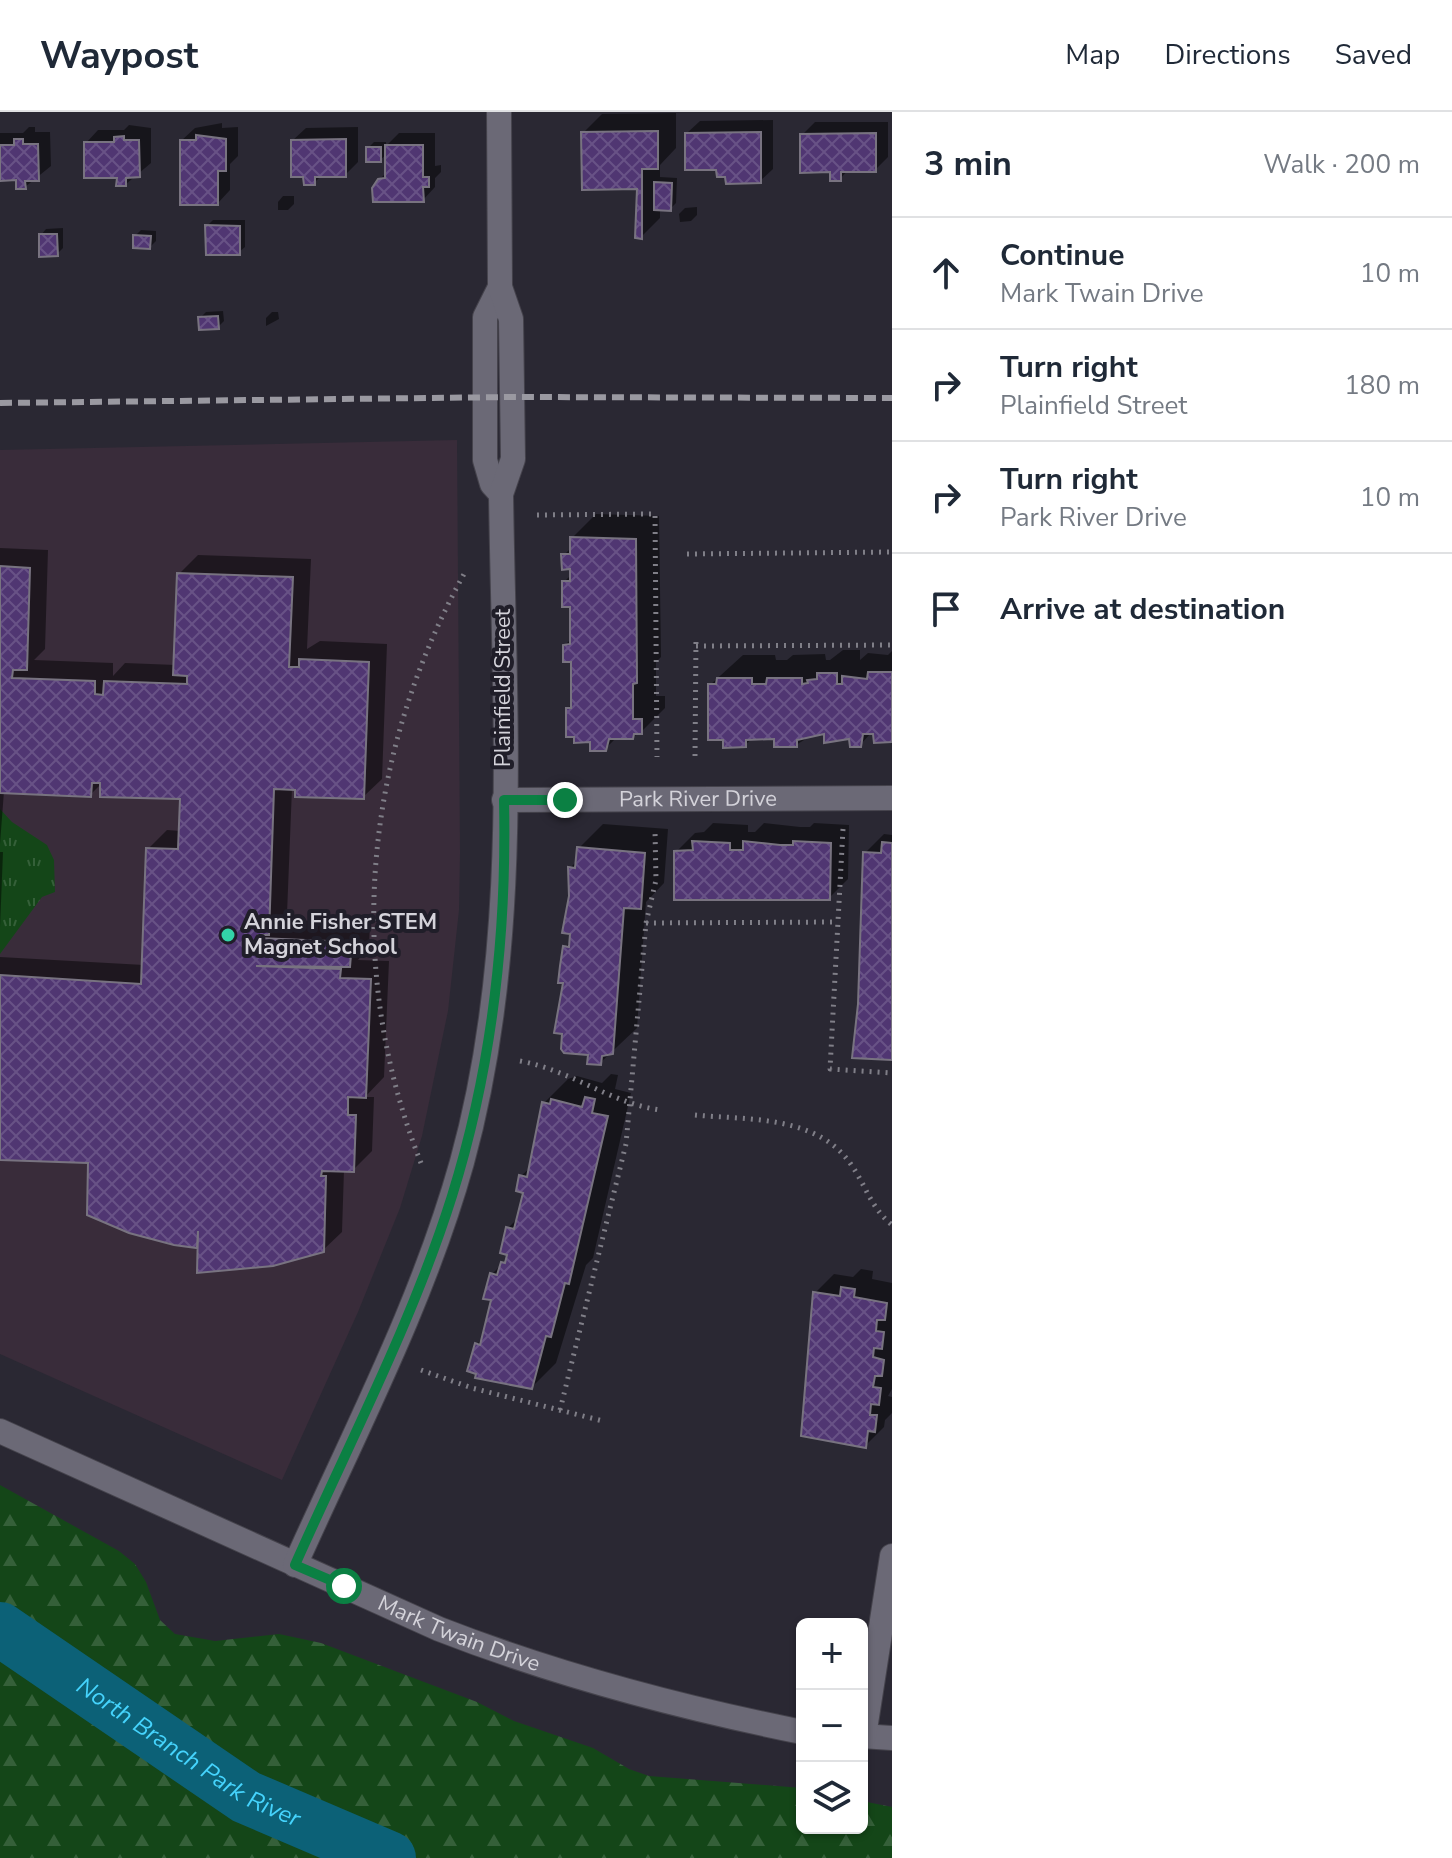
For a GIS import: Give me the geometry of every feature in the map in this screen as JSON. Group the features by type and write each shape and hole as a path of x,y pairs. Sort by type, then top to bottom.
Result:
{"street":[{"name":"Plainfield Street","path":"295,1565 411,1305 462,1162 480,1086 498,974 504,800 501,494 492,484 485,460 484,382 485,317 500,287 499,112"},
{"name":"Park River Drive","path":"504,800 892,798"},
{"name":"Mark Twain Drive","path":"0,1431 439,1629 526,1661 712,1714 796,1731"},
{"path":"868,1705 892,1556"},
{"path":"868,1736 892,1738"}],"path":[{"path":"537,515 655,514 657,757"},
{"path":"687,554 892,552"},
{"path":"421,1163 401,1113 389,1064 373,953 375,858 382,797 397,732 436,624 464,574"},
{"path":"695,756 696,638"},
{"path":"696,646 892,645"},
{"path":"843,829 830,1069 892,1073"},
{"path":"560,1410 617,1190 630,1106 646,923 656,880 655,831"},
{"path":"646,923 838,922"},
{"path":"351,954 373,953"},
{"path":"520,1061 575,1076 630,1106 660,1110"},
{"path":"695,1115 788,1124 827,1140 847,1159 869,1201 892,1225"},
{"path":"421,1370 472,1388 603,1421"}],"shaded area":[{"name":"Annie Fisher STEM Magnet School","path":"457,440 460,853 459,910 448,1011 422,1136 400,1208 358,1312 282,1480 0,1354 0,450"}],"green space":[{"path":"0,809 12,822 47,845 54,860 55,892 42,897 0,954"},
{"path":"0,1485 119,1551 135,1564 146,1582 160,1620 175,1634 215,1641 279,1634 321,1643 477,1702 514,1721 593,1748 629,1769 649,1776 796,1788 796,1834 868,1834 868,1802 892,1807 892,1858 0,1858"}],"building":[{"path":"658,131 658,169 642,169 642,239 635,238 637,189 582,190 581,132"},
{"path":"761,132 761,183 726,184 725,177 717,177 716,170 685,170 685,133"},
{"path":"876,133 876,172 841,172 841,181 830,181 830,172 800,173 800,134"},
{"path":"196,135 226,139 226,171 218,171 218,205 180,205 180,140 196,140"},
{"path":"124,136 124,140 139,140 140,177 126,178 126,186 116,186 117,178 84,178 84,142 114,142 114,137"},
{"path":"14,139 23,139 23,144 38,144 39,181 25,181 26,189 16,189 16,180 0,181 0,145 14,145"},
{"path":"346,139 346,177 315,177 315,185 304,185 303,177 291,177 291,140"},
{"path":"385,145 423,145 423,177 429,177 429,187 423,187 424,202 373,202 372,188 378,179 385,178"},
{"path":"366,147 381,147 381,162 366,162"},
{"path":"654,182 672,183 671,211 654,210"},
{"path":"205,225 240,226 240,255 206,255"},
{"path":"39,234 57,234 58,256 39,257"},
{"path":"133,235 151,236 150,249 133,248"},
{"path":"218,316 219,329 199,330 198,317"},
{"path":"570,537 636,539 637,683 633,684 633,719 642,719 642,734 634,734 633,739 609,739 606,751 590,751 590,742 574,743 574,737 566,737 566,708 571,708 571,662 563,662 563,645 570,644 570,607 562,607 562,581 570,581 570,569 562,570 561,554 570,554"},
{"path":"0,566 30,568 27,670 13,670 12,678 95,681 95,694 103,695 104,681 187,684 187,676 173,675 177,573 293,577 289,667 299,667 299,659 369,662 364,799 295,797 295,790 274,789 269,935 258,935 258,938 352,942 350,967 256,966 341,969 340,978 371,979 366,1098 348,1097 348,1115 356,1115 354,1172 322,1171 321,1176 326,1176 324,1252 273,1266 197,1273 198,1231 197,1248 174,1245 129,1233 87,1215 88,1163 0,1160 0,975 141,984 146,848 178,849 180,799 100,797 100,783 92,783 91,797 0,793"},
{"path":"868,672 892,672 892,742 874,743 873,734 863,734 861,747 850,747 849,739 824,743 824,734 797,740 797,747 774,747 774,739 746,740 746,747 723,748 723,740 708,740 708,684 716,684 717,678 752,678 752,684 766,684 767,678 802,678 802,684 817,679 817,673 837,673 837,684 842,684 842,676 867,679"},
{"path":"692,841 730,843 730,850 743,850 743,841 780,845 793,845 793,841 831,843 830,900 674,900 674,851 693,850"},
{"path":"882,842 892,843 892,1060 852,1058 858,1004 863,852 881,853"},
{"path":"577,847 645,853 641,909 624,908 613,1054 602,1056 601,1065 587,1064 588,1055 564,1053 561,1049 562,1034 554,1033 563,983 558,983 563,946 569,947 570,934 562,933 569,896 568,867 575,868"},
{"path":"585,1097 595,1099 592,1113 608,1116 569,1284 565,1283 551,1337 546,1336 532,1389 475,1378 476,1374 467,1371 475,1343 480,1345 491,1300 483,1299 490,1273 497,1275 501,1262 505,1263 507,1255 500,1253 506,1227 514,1229 523,1193 516,1191 519,1175 527,1177 542,1102 550,1104 551,1099 582,1107"},
{"path":"841,1287 855,1289 854,1297 887,1303 885,1320 877,1320 876,1331 884,1332 882,1349 874,1348 873,1357 884,1360 882,1376 875,1376 873,1387 881,1388 879,1405 871,1404 870,1415 877,1415 875,1432 868,1431 866,1448 801,1436 813,1292 840,1296"}],"waterway":[{"name":"North Branch Park River","path":"0,1629 246,1797 389,1858"}],"railway":[{"path":"0,403 513,397 892,398"}],"place":[{"name":"Annie Fisher STEM Magnet School","path":"228,935"}],"route":[{"path":"344,1586 295,1565 411,1305 462,1162 480,1086 498,974 502,936 504,800 565,800"}]}
